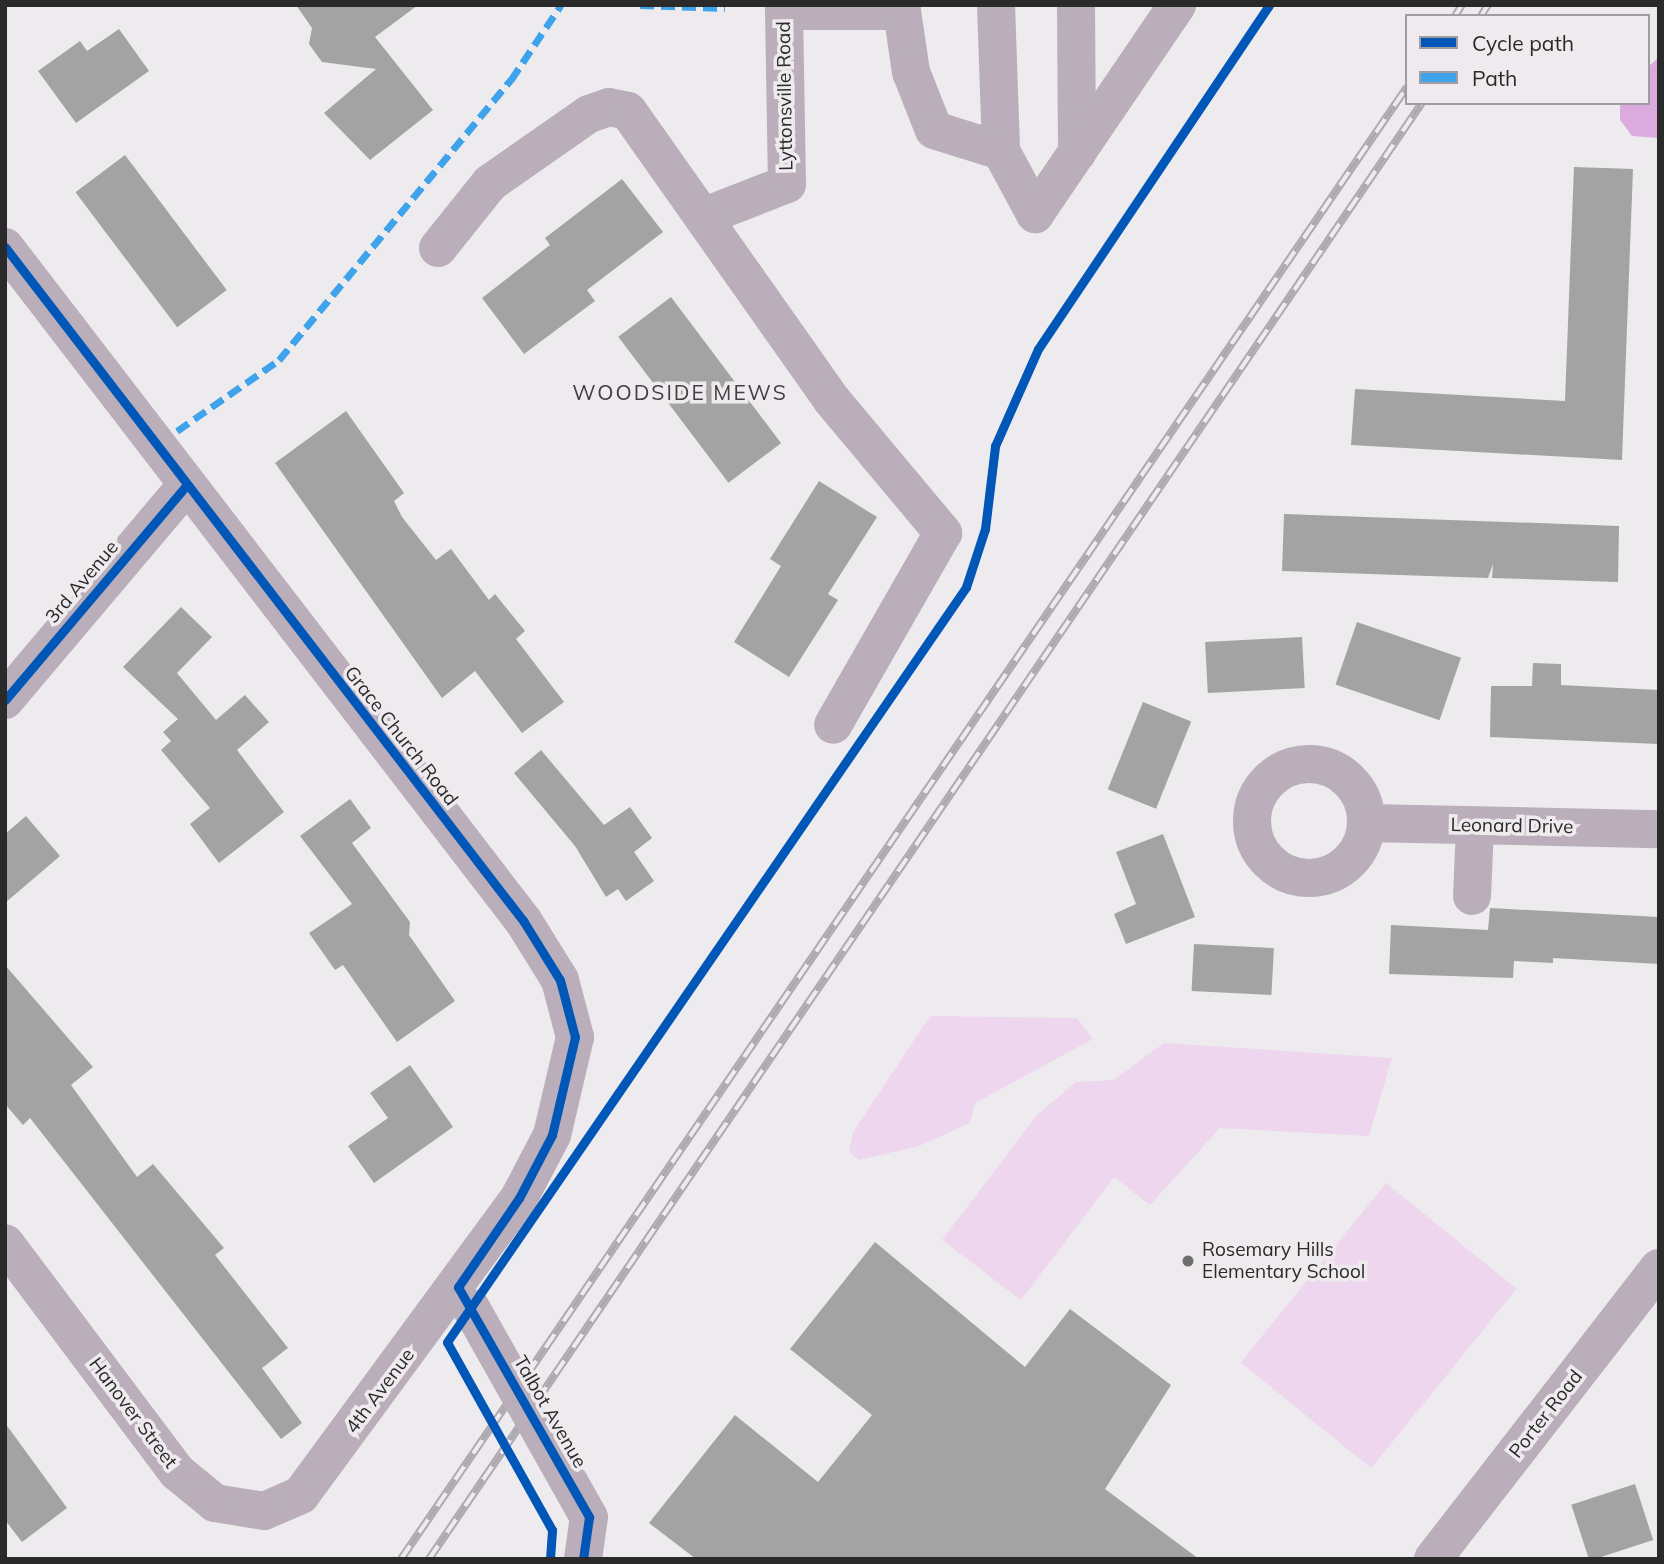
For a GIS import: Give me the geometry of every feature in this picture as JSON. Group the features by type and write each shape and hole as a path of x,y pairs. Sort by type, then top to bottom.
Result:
{"street":[{"path":"996,5 1001,151 1035,214 1177,5"},
{"path":"1076,5 1077,153"},
{"path":"784,8 902,11 911,72 934,130 1001,151"},
{"name":"Lyttonsville Road","path":"705,216 787,184 784,8"},
{"path":"438,248 490,183 589,114 609,107 628,111 705,216 831,400 943,533 834,725"},
{"name":"Grace Church Road","path":"5,247 186,486 524,922 560,980 575,1037 552,1136 465,1298"},
{"name":"3rd Avenue","path":"5,700 186,486"},
{"name":"Leonard Drive","path":"1366,823 1659,829"},
{"path":"1472,895 1475,826"},
{"name":"Hanover Street","path":"5,1243 177,1472 215,1503 236,1509 264,1511 301,1494"},
{"name":"Porter Road","path":"1433,1559 1659,1269"},
{"name":"4th Avenue","path":"301,1494 465,1298"},
{"name":"Talbot Avenue","path":"465,1298 589,1517 583,1559"}],"shaded area":[{"path":"1659,57 1659,138 1632,136 1620,120 1620,105 1650,105 1650,65"},
{"path":"930,1016 1077,1018 1093,1039 975,1103 970,1123 919,1146 859,1160 849,1152 853,1132"},
{"path":"1164,1043 1392,1058 1369,1136 1220,1128 1150,1205 1114,1177 1021,1300 942,1240 1036,1116 1076,1082 1114,1080"},
{"path":"1386,1183 1517,1289 1371,1468 1241,1363"}],"building":[{"path":"296,5 418,5 375,37 433,110 370,160 324,113 376,69 322,62 309,44 312,28"},
{"path":"119,29 149,71 76,123 38,71 80,41 87,51"},
{"path":"125,155 227,290 177,327 75,192"},
{"path":"1574,167 1633,169 1622,460 1351,445 1355,389 1565,401"},
{"path":"622,179 663,232 587,290 595,301 524,354 482,298 550,245 545,238"},
{"path":"671,297 781,443 728,483 618,337"},
{"path":"346,411 404,493 394,501 402,517 436,560 451,549 489,600 495,594 525,631 516,639 564,702 522,733 475,671 442,698 275,463"},
{"path":"819,481 877,517 828,594 838,600 789,677 734,642 781,566 770,559"},
{"path":"1284,514 1619,526 1618,582 1492,578 1493,564 1488,578 1282,571"},
{"path":"181,607 212,637 177,673 216,720 245,695 269,722 237,750 284,812 219,863 190,824 210,808 161,750 171,741 163,732 178,719 123,667"},
{"path":"1357,622 1461,658 1440,720 1336,684"},
{"path":"1302,637 1305,688 1208,693 1205,642"},
{"path":"1533,663 1561,664 1561,685 1659,690 1659,744 1490,737 1491,686 1532,686"},
{"path":"1143,702 1191,721 1156,809 1108,789"},
{"path":"541,750 604,825 630,807 652,838 634,852 654,881 626,901 618,889 606,897 575,846 514,773"},
{"path":"350,799 371,828 352,843 410,922 409,935 455,1001 397,1042 343,965 335,970 309,933 352,904 300,836"},
{"path":"26,816 60,856 5,903 5,834"},
{"path":"1163,834 1195,917 1126,944 1114,914 1136,904 1116,852"},
{"path":"1490,908 1659,917 1659,964 1553,958 1553,963 1514,961 1513,978 1389,974 1391,925 1488,930"},
{"path":"1194,944 1274,948 1271,995 1192,991"},
{"path":"5,965 93,1067 71,1085 137,1177 153,1164 224,1248 215,1255 288,1348 262,1368 302,1423 281,1439 30,1118 23,1125 5,1104"},
{"path":"410,1065 453,1127 374,1183 348,1146 388,1118 370,1093"},
{"path":"875,1242 1025,1367 1070,1309 1171,1385 1105,1489 1199,1559 696,1559 649,1523 735,1415 818,1482 872,1415 790,1349"},
{"path":"5,1423 67,1508 22,1542 5,1520"},
{"path":"1635,1484 1653,1540 1589,1559 1571,1505"}],"railway":[{"path":"1456,14 1462,5"},
{"path":"1482,14 1488,5"},
{"path":"401,1559 1405,90"},
{"path":"429,1559 1421,105"}],"marked path":[{"path":"177,431 279,360 511,80 561,5"},
{"path":"640,5 725,8"}],"cycle path":[{"path":"550,1559 552,1530 447,1342 966,587 985,529 995,446 1038,349 1269,5"},
{"path":"5,247 524,922 560,980 575,1037 552,1135 519,1198 458,1287 589,1517 583,1559"},
{"path":"5,700 186,486"}],"place":[{"name":"Rosemary Hills Elementary School","path":"1188,1261"}],"district":[{"name":"WOODSIDE MEWS","path":"680,392"}]}
